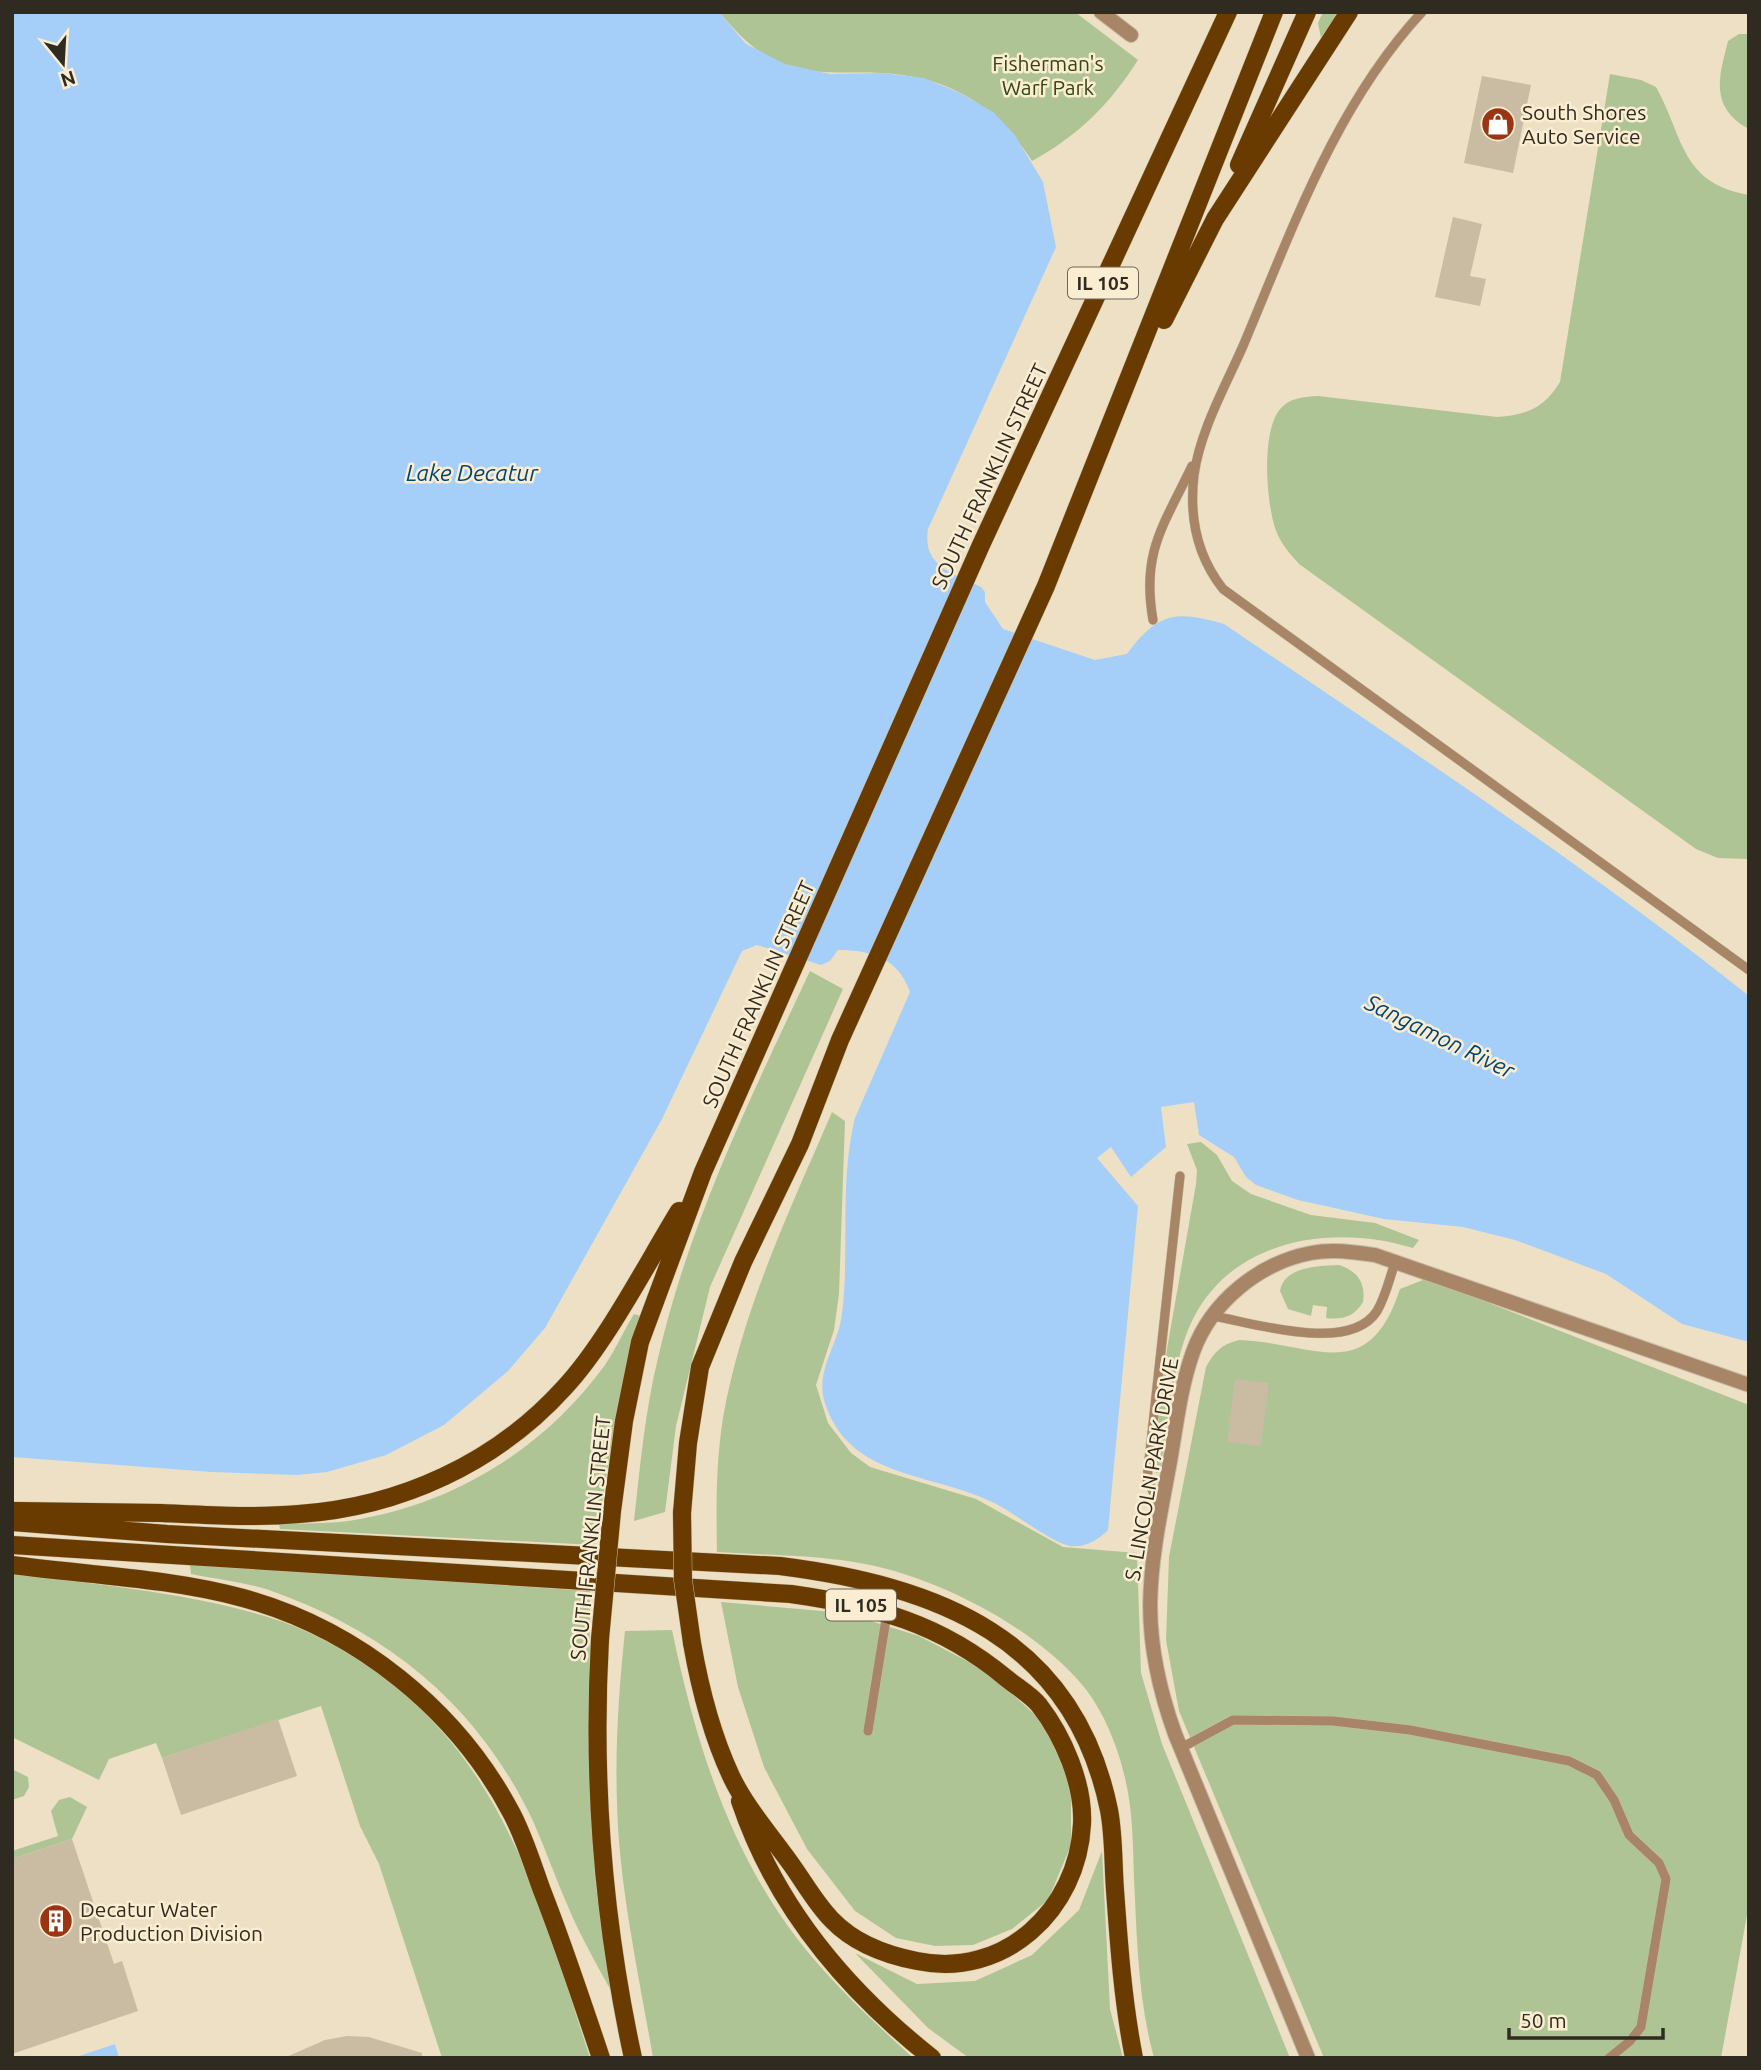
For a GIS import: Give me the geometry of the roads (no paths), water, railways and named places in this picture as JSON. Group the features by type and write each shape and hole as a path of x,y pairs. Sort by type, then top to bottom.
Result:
{"main road":[{"path":"1113,420 1274,12"},
{"path":"1215,219 1307,12"},
{"name":"IL 105","path":"12,1545 791,1594 887,1612 929,1628 978,1654 1038,1704 1058,1736 1077,1781 1083,1822 1077,1861 1058,1904 1033,1930 1002,1951 966,1962 933,1965 893,1956 859,1941 832,1920 732,1778 707,1713 692,1643 682,1580 682,1513 688,1443 700,1367 743,1262 800,1144 840,1040 1046,586 1113,420 1215,219 1349,12"},
{"name":"SOUTH FRANKLIN STREET","path":"634,2058 618,1978 600,1845 598,1722 600,1639 612,1511 624,1421 640,1342 703,1172 981,545 1228,15"},
{"name":"IL 105","path":"12,1511 299,1514 354,1507 386,1498 432,1483 472,1464 535,1417 566,1387 611,1322 703,1172"},
{"path":"12,1521 167,1534 780,1566 837,1573 893,1587 961,1615 1011,1643 1052,1681 1079,1722 1096,1761 1110,1812 1124,2006 1134,2058"},
{"path":"12,1565 198,1589 242,1598 291,1613 362,1649 430,1705 472,1752 512,1814 562,1942 601,2058"},
{"path":"732,1778 746,1819 779,1892 831,1964 932,2058"}],"street":[{"path":"1101,12 1131,35"},
{"name":"S. LINCOLN PARK DRIVE","path":"1308,2058 1181,1748 1159,1689 1151,1648 1148,1609 1161,1509 1189,1367 1202,1332 1225,1301 1259,1274 1293,1258 1311,1253 1345,1251 1396,1260 1749,1385"}],"lane":[{"path":"1153,620 1148,578 1150,559 1199,452 1325,156 1353,103 1387,54 1422,12"},
{"path":"1199,452 1193,486 1195,527 1202,556 1223,589 1749,970"},
{"path":"1161,1509 1147,1479 1180,1176"},
{"path":"1213,1316 1294,1331 1320,1334 1346,1332 1363,1326 1376,1311 1396,1260"},
{"path":"868,1731 887,1612"},
{"path":"1181,1748 1233,1720 1333,1721 1410,1730 1569,1761 1597,1775 1614,1800 1629,1835 1658,1863 1666,1879 1641,2027 1630,2041 1609,2058"}],"water":[{"name":"Lake Decatur","path":"12,12 719,12 746,44 785,64 830,74 882,73 924,78 960,93 993,112 1014,134 1043,182 1056,247 928,529 927,542 930,552 950,573 981,587 985,592 985,602 1003,629 1095,660 1127,654 1148,630 1169,618 1193,617 1224,624 1556,851 1749,996 1749,1342 1682,1324 1606,1274 1515,1240 1463,1227 1384,1219 1298,1200 1256,1185 1246,1177 1234,1157 1199,1135 1194,1102 1161,1107 1166,1147 1131,1177 1111,1147 1097,1158 1138,1206 1108,1530 1086,1544 1070,1546 1062,1543 992,1502 871,1459 851,1445 835,1426 822,1389 825,1367 842,1314 850,1142 855,1118 910,992 898,971 873,954 838,950 830,961 821,965 757,945 742,951 662,1119 545,1328 508,1371 444,1425 386,1455 327,1472 297,1475 212,1472 12,1457"},
{"path":"115,2044 119,2058 73,2058"}],"place":[{"name":"South Shores Auto Service","path":"1498,124"},
{"name":"Decatur Water Production Division","path":"56,1921"}],"park label":[{"name":"Fisherman's Warf Park","path":"1048,75"}],"water label":[{"name":"Sangamon River","path":"1440,1036"}]}
